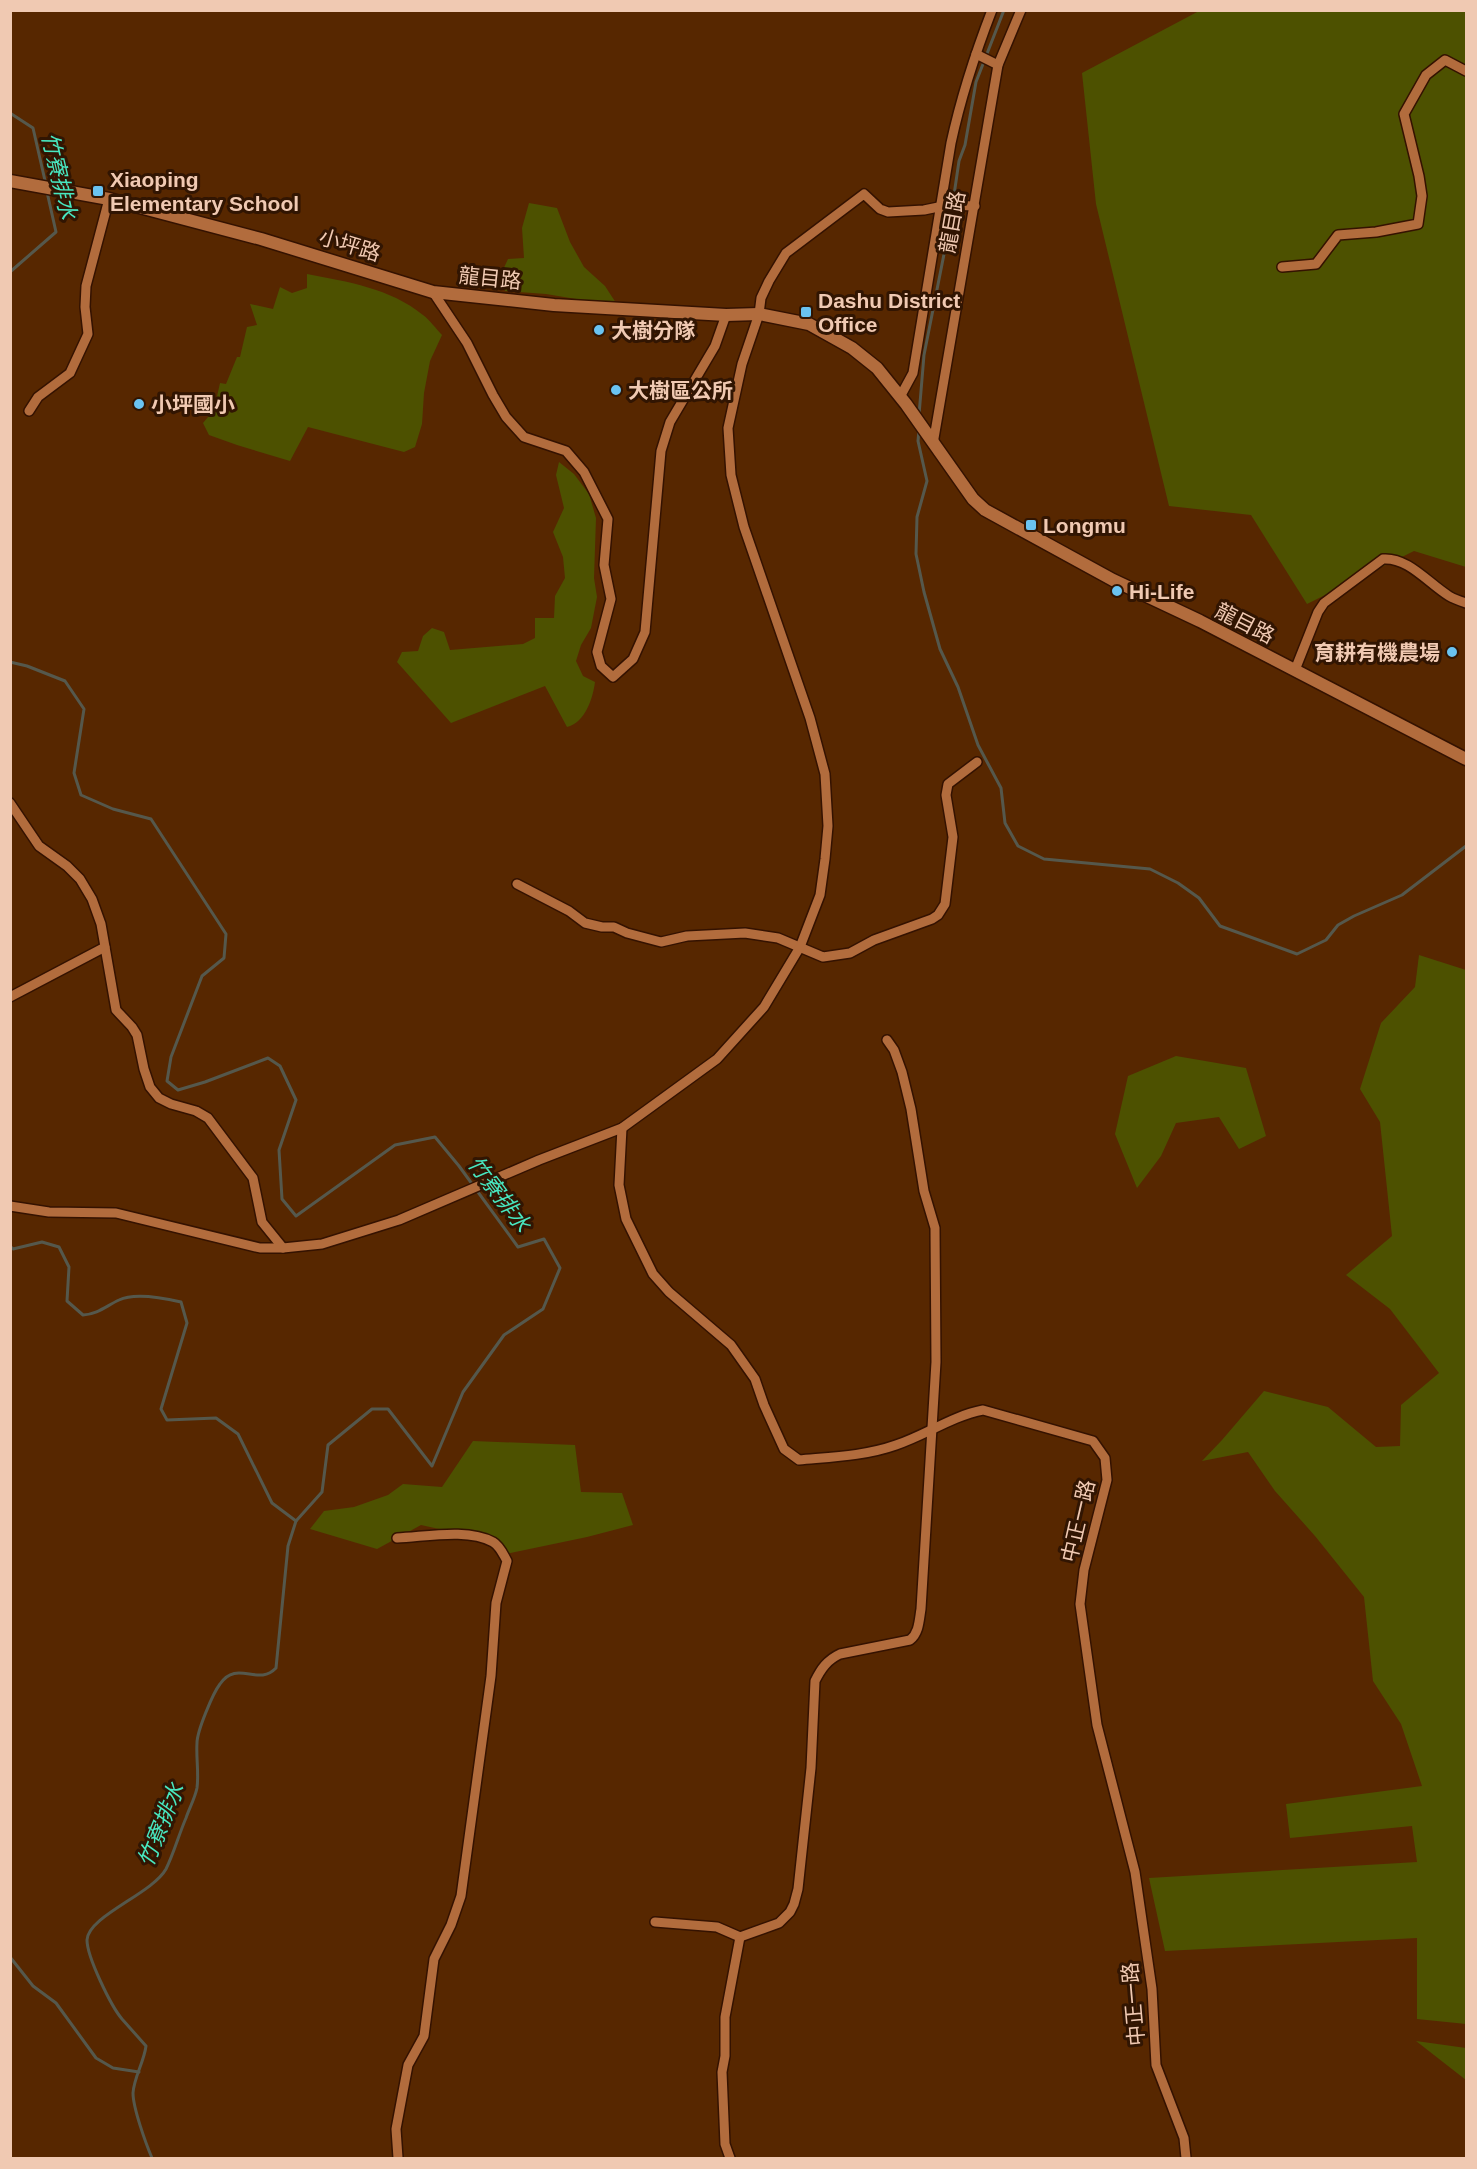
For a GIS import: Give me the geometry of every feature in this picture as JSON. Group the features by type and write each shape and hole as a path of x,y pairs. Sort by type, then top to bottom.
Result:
{"street":[{"name":"龍目路","path":"903,400 913,373 945,206 959,109 992,10"},
{"name":"龍目路","path":"933,444 994,64 1021,10"},
{"path":"977,54 994,64"},
{"path":"1282,267 1316,264 1338,235 1376,232 1418,224 1422,196 1404,114 1426,75 1445,60 1467,71"},
{"name":"小坪路","path":"10,181 109,199 272,242 434,292"},
{"name":"龍目路","path":"759,314 761,298 786,253 864,194 880,209 888,212 945,206"},
{"path":"29,411 38,397 70,373 88,334 85,307 86,286 109,199"},
{"path":"945,206 970,205"},
{"name":"龍目路","path":"434,292 554,304 726,315 759,314 809,324 852,348 877,368 903,400 973,499 985,510 1113,580 1295,670 1467,759"},
{"path":"434,292 467,343 506,417 524,437 566,451 584,472 608,519 604,565 611,599 597,652 601,666 614,676 633,659 645,632 661,451 670,423 715,346 726,315"},
{"path":"10,1206 50,1212 116,1213 260,1248 322,1244 399,1220 622,1128 717,1059 764,1007 801,947 820,895 828,826 825,774 810,718 744,527 731,475 728,428 745,356 759,314"},
{"path":"1295,670 1318,612 1324,603 1383,559 1390,558 1404,562 1451,598 1467,603"},
{"path":"517,884 569,911 585,923 614,927 661,942 687,936 745,933 778,938 823,957 850,952 938,915 945,904 953,837 946,795 948,784 977,762"},
{"path":"10,803 39,846 67,866 80,879 92,899 101,924 116,1010 137,1035 150,1087 159,1098 196,1111 208,1118 253,1178 262,1222 283,1248"},
{"path":"10,998 105,947"},
{"path":"655,1922 717,1927 740,1937 778,1923 790,1912 798,1889 811,1768 814,1681 830,1658 910,1640 915,1636 921,1610 936,1362 934,1228 924,1191 911,1109 902,1072 894,1050 887,1040"},
{"name":"中正一路","path":"622,1128 619,1185 626,1219 653,1274 669,1292 731,1345 755,1379 784,1449 799,1460 864,1453 896,1445 969,1413 983,1410 1094,1442 1105,1458 1107,1480 1084,1570 1080,1604 1097,1725 1135,1872 1152,1989 1156,2065 1184,2138 1186,2158"},
{"path":"397,1538 448,1533 470,1536 493,1542 501,1549 507,1561 496,1602 491,1676 461,1896 451,1926 434,1959 424,2036 408,2065 396,2129 398,2158"},
{"path":"730,2158 725,2144 722,2072 725,2056 724,2018 740,1937"}],"shaded area":[{"path":"1199,11 1466,11 1466,567 1414,551 1307,604 1251,515 1169,506 1096,204 1082,73"},
{"path":"529,203 557,208 570,242 584,267 605,286 618,306 546,294 505,291 501,274 508,259 524,258 522,228"},
{"path":"307,274 368,287 397,298 426,317 442,335 430,361 424,393 422,424 415,447 404,452 308,427 290,461 209,435 203,423 214,410 220,383 226,384 237,357 240,357 247,327 257,325 250,304 273,309 280,287 292,293 307,288"},
{"path":"559,462 574,474 589,494 596,518 594,578 597,597 591,628 581,645 576,661 583,676 595,682 590,702 579,721 567,727 545,686 451,723 397,662 402,652 418,651 423,636 432,628 444,632 450,650 523,644 535,638 535,618 554,618 555,596 565,578 563,557 553,532 564,508 556,475"},
{"path":"1419,955 1466,970 1466,2024 1417,2019 1417,1938 1165,1951 1149,1878 1417,1862 1412,1826 1290,1838 1286,1804 1422,1786 1401,1724 1373,1681 1364,1597 1275,1491 1248,1452 1202,1461 1264,1391 1328,1407 1376,1447 1400,1446 1401,1405 1439,1373 1390,1309 1346,1275 1392,1236 1380,1122 1360,1089 1381,1023 1415,987"},
{"path":"1176,1056 1246,1068 1266,1136 1239,1149 1219,1117 1176,1123 1161,1156 1137,1188 1115,1134 1128,1076"},
{"path":"473,1441 575,1445 581,1492 622,1493 633,1525 505,1554 471,1536 421,1525 377,1549 310,1529 324,1511 354,1507 388,1495 403,1484 442,1487"},
{"path":"1416,2041 1466,2048 1466,2080"}],"waterway":[{"path":"919,415 924,355 949,229 959,161 965,145 976,82 1004,10"},
{"name":"竹寮排水","path":"10,113 33,128 46,185"},
{"name":"竹寮排水","path":"10,272 56,232 47,192"},
{"path":"919,430 918,441 927,481 917,517 916,554 924,592 940,649 958,687 978,745 1001,788 1005,823 1018,846 1044,859 1150,869 1178,883 1199,898 1220,926 1297,954 1326,940 1338,925 1354,916 1402,895 1466,846"},
{"name":"竹寮排水","path":"10,662 65,681 84,709 74,773 81,795 113,809 151,819 226,934 224,958 202,976 171,1057 167,1081 178,1090 268,1058 280,1066 296,1100 279,1150 282,1199 296,1216 395,1145 435,1137 518,1247 544,1239 560,1268 543,1309 504,1335 463,1392 432,1466 388,1409 372,1409 328,1445 322,1492 296,1521 288,1546 276,1668 262,1675 233,1674 220,1684 213,1695 198,1737 196,1792 166,1869 148,1887 98,1922 90,1931 87,1940 88,1948 106,1993 117,2013 146,2046 133,2093 137,2116 152,2158"},
{"path":"10,1246 13,1249 42,1242 59,1247 69,1267 67,1301 83,1315 133,1296 150,1296 181,1302 187,1323 161,1409 167,1420 216,1418 238,1434 272,1503 296,1521"},
{"path":"10,1957 33,1986 56,2003 96,2058 113,2068 139,2072"}],"place":[{"name":"Xiaoping Elementary School","path":"98,191"},
{"name":"Dashu District Office","path":"806,312"},
{"name":"大樹分隊","path":"599,330"},
{"name":"大樹區公所","path":"616,390"},
{"name":"小坪國小","path":"139,404"},
{"name":"Longmu","path":"1031,525"},
{"name":"Hi-Life","path":"1117,591"},
{"name":"育耕有機農場","path":"1452,652"}]}
